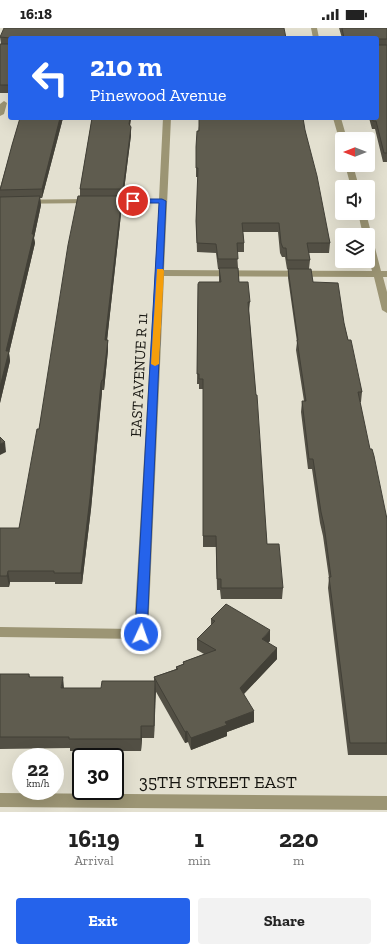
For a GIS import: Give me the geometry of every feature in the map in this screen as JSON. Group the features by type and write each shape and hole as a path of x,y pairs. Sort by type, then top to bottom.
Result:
{"street":[{"path":"0,114 5,103"},
{"name":"EAST AVENUE R 11","path":"0,632 141,634 167,120"},
{"path":"338,120 341,132"},
{"path":"0,202 162,201"},
{"path":"375,255 382,274 387,310"},
{"path":"160,273 382,274"},
{"name":"35TH STREET EAST","path":"0,800 387,803"}],"building":[{"path":"4,28 284,28 286,36 8,36 8,38 0,37"},
{"path":"342,28 387,28 387,39 379,39 379,36 344,36"},
{"path":"0,44 8,44 8,85 0,85"},
{"path":"379,45 387,45 387,153 384,153 376,121 373,121 379,120"},
{"path":"19,120 59,120 42,189 0,190"},
{"path":"92,120 130,120 129,124 131,127 123,189 80,189"},
{"path":"199,120 303,120 317,176 330,243 307,243 310,260 287,260 286,248 283,248 281,243 279,223 242,223 244,243 237,243 238,259 218,259 216,244 197,243 196,221 198,168 196,168 196,147 197,131 199,131"},
{"path":"40,196 32,234 34,234 6,351 9,351 0,387 0,197"},
{"path":"78,196 122,196 105,340 108,340 103,380 101,383 81,573 54,573 54,571 8,571 7,576 0,576 0,528 19,528 37,429 39,429 68,245"},
{"path":"219,268 238,268 239,282 248,282 250,302 248,302 257,395 267,544 279,544 283,588 221,588 221,579 217,579 216,536 203,536 203,379 199,379 199,374 197,374 198,284 199,282 221,282"},
{"path":"288,269 311,269 313,282 338,283 344,323 348,340 351,340 362,392 358,392 370,449 372,449 374,456 387,519 387,743 350,743 324,525 313,459 309,459 302,401 306,401"},
{"path":"0,437 5,442 0,444"},
{"path":"226,604 270,630 262,639 277,648 240,688 254,711 225,722 227,725 191,738 187,731 185,732 154,677 178,669 176,667 184,664 183,662 216,650 197,639 215,621 211,619"},
{"path":"0,674 29,674 29,677 63,677 61,688 101,688 102,681 155,681 154,726 141,726 141,739 0,737"}],"slow traffic":[{"path":"155,364 160,271"}],"route":[{"path":"133,201 162,201 160,273 141,634"}]}
